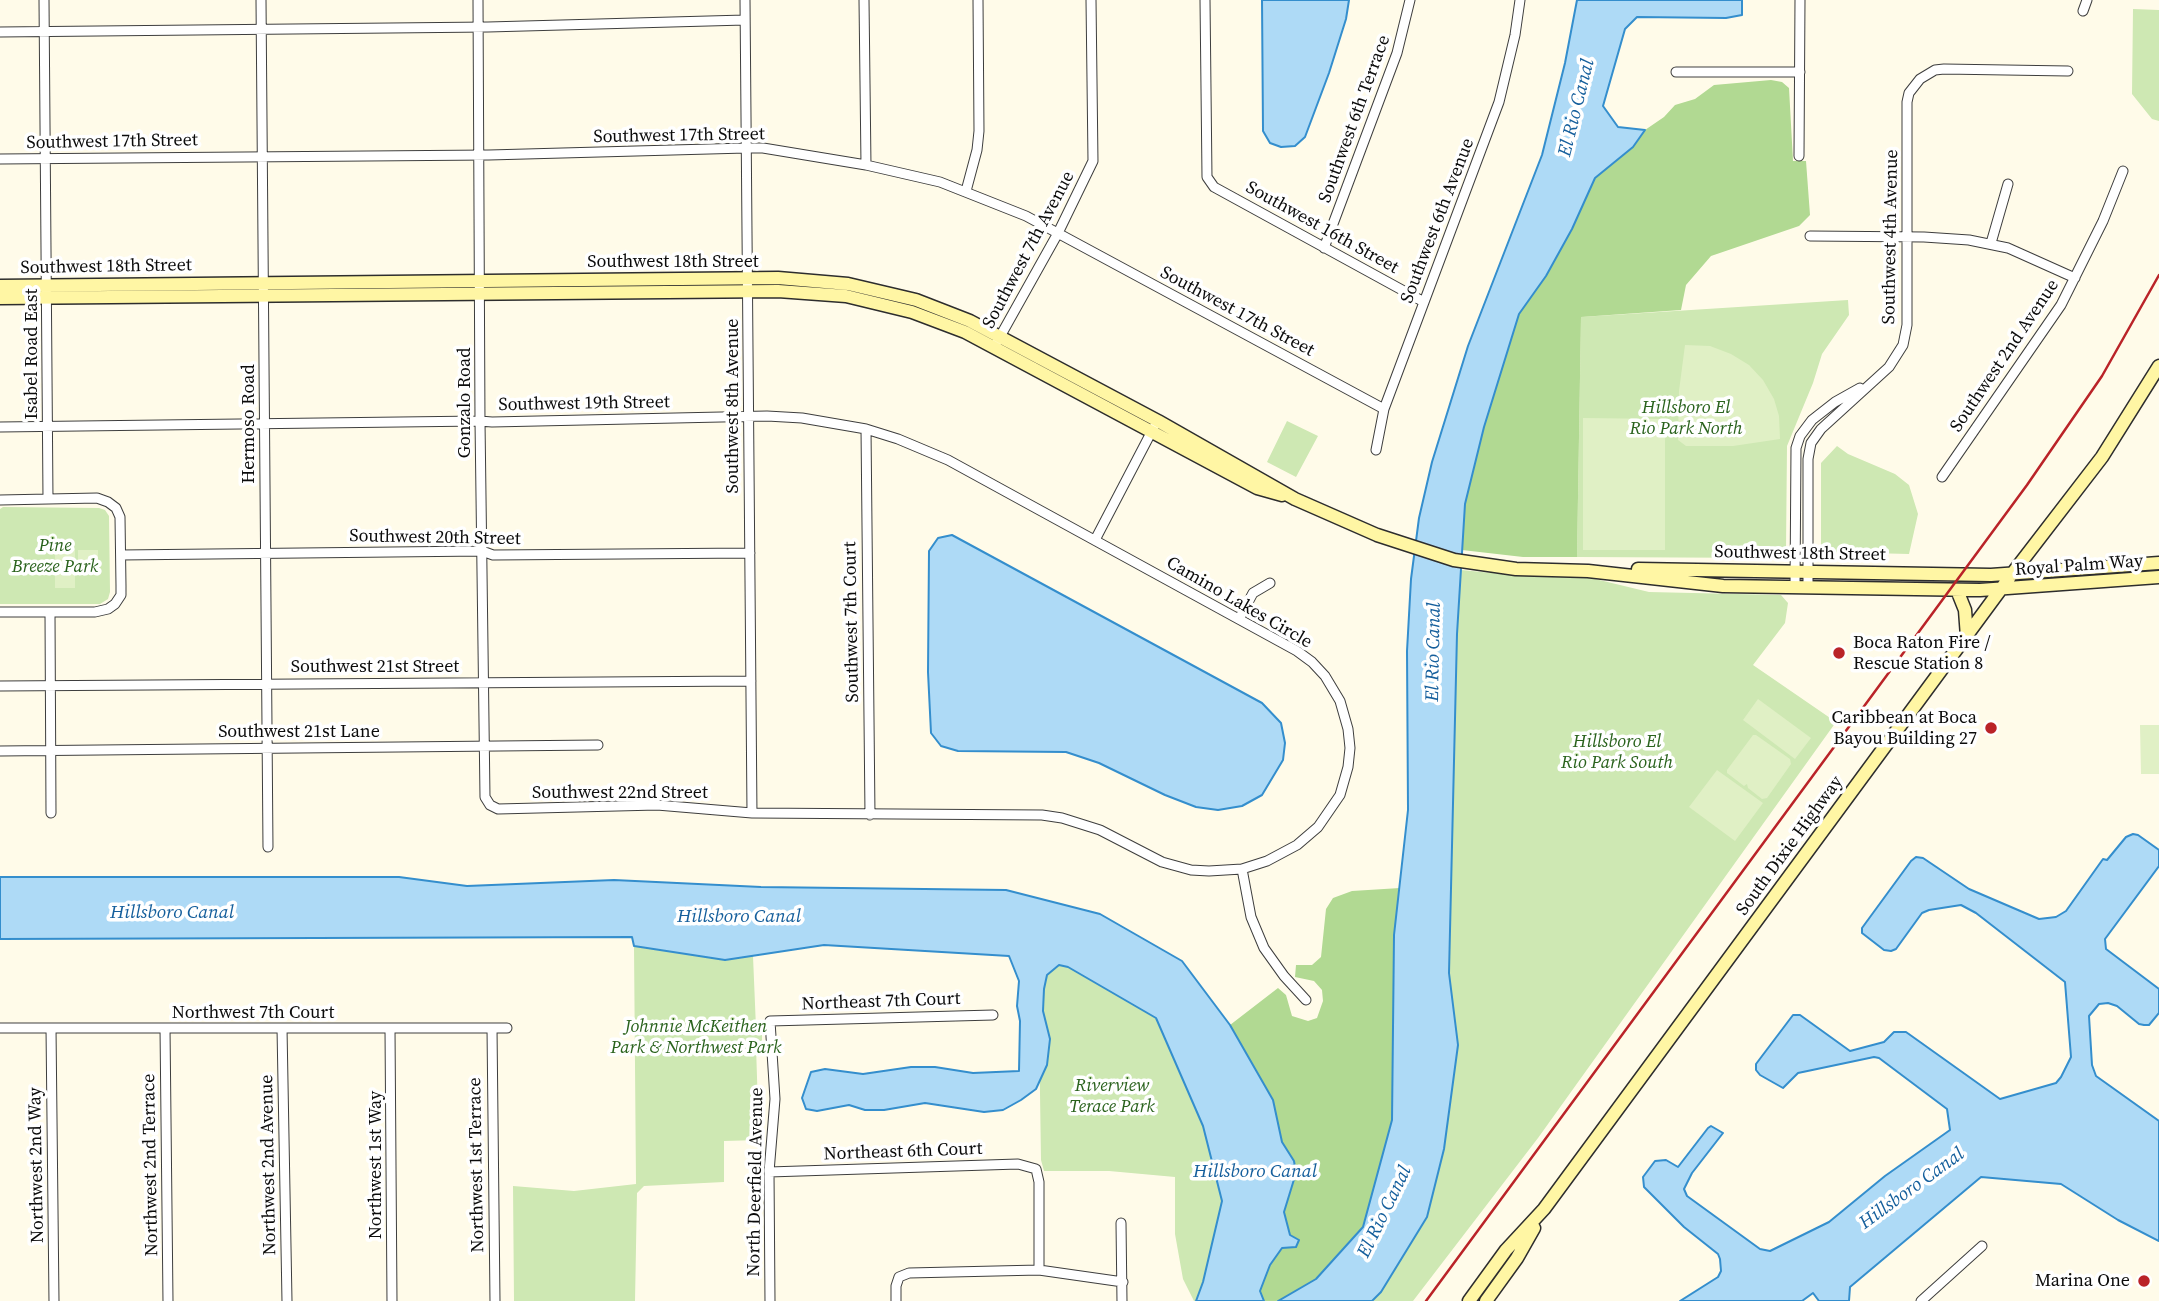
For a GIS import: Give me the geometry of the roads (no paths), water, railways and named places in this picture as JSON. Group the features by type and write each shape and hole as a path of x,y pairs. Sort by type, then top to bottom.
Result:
{"main road":[{"name":"Southwest 18th Street","path":"0,298 47,292 748,285 813,280 882,290 938,307 1155,427 1295,499 1401,545 1483,565 1588,571 1718,585 2002,589"},
{"name":"Southwest 18th Street","path":"0,286 47,292"},
{"name":"South Dixie Highway","path":"1469,1301 1506,1250 1544,1209 2012,574 2102,457 2159,366"},
{"name":"Royal Palm Way","path":"2012,574 2159,563"},
{"name":"Southwest 18th Street","path":"1588,571 1636,569 2012,574"},
{"name":"Royal Palm Way","path":"2002,589 2159,577"},
{"path":"1957,590 1966,615 1967,637"},
{"name":"South Dixie Highway","path":"1486,1301 1517,1258 1544,1209"}],"street":[{"name":"Isabel Road East","path":"44,0 48,498"},
{"name":"Hermoso Road","path":"261,0 268,847"},
{"name":"Gonzalo Road","path":"478,0 485,797 489,805"},
{"name":"Southwest 8th Avenue","path":"745,0 752,813"},
{"path":"864,0 866,165"},
{"path":"966,191 979,131 978,0"},
{"name":"Southwest 7th Avenue","path":"998,342 1058,233 1093,161 1091,0"},
{"name":"Southwest 16th Street","path":"1205,0 1207,177 1214,187 1424,302"},
{"name":"Southwest 6th Terrace","path":"1324,248 1397,53 1409,0"},
{"name":"Southwest 6th Avenue","path":"1376,450 1384,409 1499,102 1521,0"},
{"path":"1799,156 1800,0"},
{"path":"2083,11 2087,0"},
{"path":"0,33 478,27 745,20"},
{"name":"Southwest 4th Avenue","path":"1802,572 1811,443 1821,429 1889,367 1903,345 1908,325 1907,102 1917,82 1927,74 1944,69 2068,71"},
{"path":"1676,72 1800,72"},
{"name":"Southwest 17th Street","path":"0,159 479,155 762,148 866,165 906,173 966,191 1015,211 1384,409"},
{"name":"Southwest 2nd Avenue","path":"1942,477 2050,324 2076,278 2123,171"},
{"path":"1991,243 2008,184"},
{"path":"1810,236 1951,237 1991,243 2076,278"},
{"name":"Southwest 4th Avenue","path":"1802,587 1796,448 1800,436 1812,420 1835,402 1871,382"},
{"path":"1835,402 1843,410"},
{"name":"Southwest 19th Street","path":"0,427 748,416"},
{"name":"Camino Lakes Circle","path":"748,416 802,418 866,429 898,439 948,460 1239,619 1297,651 1321,671 1336,692 1344,710 1350,748 1343,786 1334,807 1318,827 1283,854 1242,869 1209,872 1174,866 1142,853 1100,830 1071,820 1042,815 752,813"},
{"path":"1812,420 1821,429"},
{"path":"1095,540 1155,427"},
{"name":"Southwest 7th Court","path":"866,429 870,815"},
{"path":"0,500 97,498 108,502 116,508 120,517 121,555 121,594 108,610 0,612"},
{"name":"Southwest 20th Street","path":"121,555 482,551 493,555 750,553"},
{"path":"1239,619 1253,593 1270,583"},
{"path":"50,613 51,813"},
{"name":"Southwest 21st Street","path":"0,686 751,681"},
{"name":"Southwest 21st Lane","path":"0,751 598,745"},
{"name":"Southwest 22nd Street","path":"489,805 498,809 657,805 752,813"},
{"path":"1242,869 1251,917 1264,948 1273,963 1306,1000"},
{"name":"Northeast 7th Court","path":"770,1021 993,1015"},
{"name":"North Deerfield Avenue","path":"770,1021 775,1099 769,1172 770,1301"},
{"name":"Northwest 7th Court","path":"0,1028 507,1028"},
{"name":"Northwest 2nd Way","path":"51,1028 54,1301"},
{"name":"Northwest 2nd Terrace","path":"165,1028 168,1301"},
{"name":"Northwest 2nd Avenue","path":"282,1028 287,1301"},
{"name":"Northwest 1st Way","path":"390,1028 393,1301"},
{"name":"Northwest 1st Terrace","path":"492,1028 495,1301"},
{"name":"Northeast 6th Court","path":"769,1172 1018,1164 1036,1169 1039,1182 1039,1270"},
{"path":"1121,1223 1122,1301"},
{"path":"1921,1301 1982,1246"},
{"path":"896,1301 895,1286 899,1277 909,1273 1039,1270 1123,1282"}],"water":[{"path":"1262,0 1349,0 1346,19 1329,73 1305,137 1295,146 1281,147 1270,143 1263,131"},
{"name":"El Rio Canal","path":"1577,0 1742,0 1742,15 1726,18 1637,17 1625,29 1603,106 1618,127 1645,130 1633,147 1595,178 1572,229 1546,276 1519,314 1484,427 1465,504 1457,634 1449,973 1458,1045 1444,1149 1427,1217 1381,1292 1372,1301 1278,1301 1316,1279 1363,1227 1392,1120 1394,935 1408,810 1407,651 1411,579 1419,518 1432,462 1468,346 1542,155 1565,63"},
{"path":"952,535 1262,703 1281,723 1285,743 1283,760 1262,795 1242,806 1218,810 1196,807 1099,763 1066,752 958,751 941,746 931,733 928,672 929,551 938,538"},
{"path":"2133,834 2159,850 2159,866 2105,939 2106,949 2159,989 2159,1013 2149,1025 2144,1025 2117,1006 2099,1004 2089,1016 2092,1065 2096,1076 2159,1121 2159,1241 2118,1220 2061,1184 1981,1177 1850,1287 1849,1301 1819,1301 1813,1293 1802,1301 1680,1301 1718,1277 1721,1271 1720,1259 1718,1254 1684,1227 1644,1187 1643,1177 1655,1161 1666,1160 1678,1167 1708,1128 1711,1126 1723,1133 1692,1173 1684,1189 1687,1196 1760,1249 1770,1251 1829,1222 1885,1176 1950,1130 1947,1109 1879,1058 1798,1073 1783,1088 1760,1075 1756,1064 1793,1015 1800,1015 1850,1051 1884,1042 1894,1032 1906,1032 2000,1099 2056,1083 2061,1077 2071,1057 2065,982 1976,913 1961,905 1922,913 1896,949 1891,951 1884,950 1862,933 1862,928 1911,861 1916,857 1923,858 1969,889 2039,919 2056,917 2066,911 2103,859 2107,860 2126,837"},
{"name":"Hillsboro Canal","path":"0,877 399,877 467,886 614,880 761,887 1006,890 1100,914 1182,961 1230,1025 1273,1100 1282,1142 1294,1161 1296,1173 1284,1212 1290,1235 1299,1240 1296,1247 1282,1248 1270,1265 1260,1291 1264,1301 1196,1301 1222,1201 1203,1126 1156,1018 1068,967 1059,965 1047,975 1043,1011 1050,1039 1047,1065 1036,1089 1021,1100 1003,1110 984,1112 925,1103 884,1110 865,1110 849,1105 817,1111 806,1109 802,1098 811,1072 825,1069 863,1074 911,1067 935,1067 973,1073 1019,1071 1019,981 1009,956 824,945 725,960 634,946 632,937 0,939"}],"railway":[{"path":"1426,1301 2027,485 2102,376 2159,275"}],"place":[{"name":"Boca Raton Fire / Rescue Station 8","path":"1839,653"},
{"name":"Caribbean at Boca Bayou Building 27","path":"1991,728"},
{"name":"Marina One","path":"2144,1281"}],"park label":[{"name":"Hillsboro El Rio Park North","path":"1686,418"},
{"name":"Pine Breeze Park","path":"55,556"},
{"name":"Hillsboro El Rio Park South","path":"1617,752"},
{"name":"Johnnie McKeithen Park & Northwest Park","path":"696,1037"},
{"name":"Riverview Terace Park","path":"1112,1096"}]}
